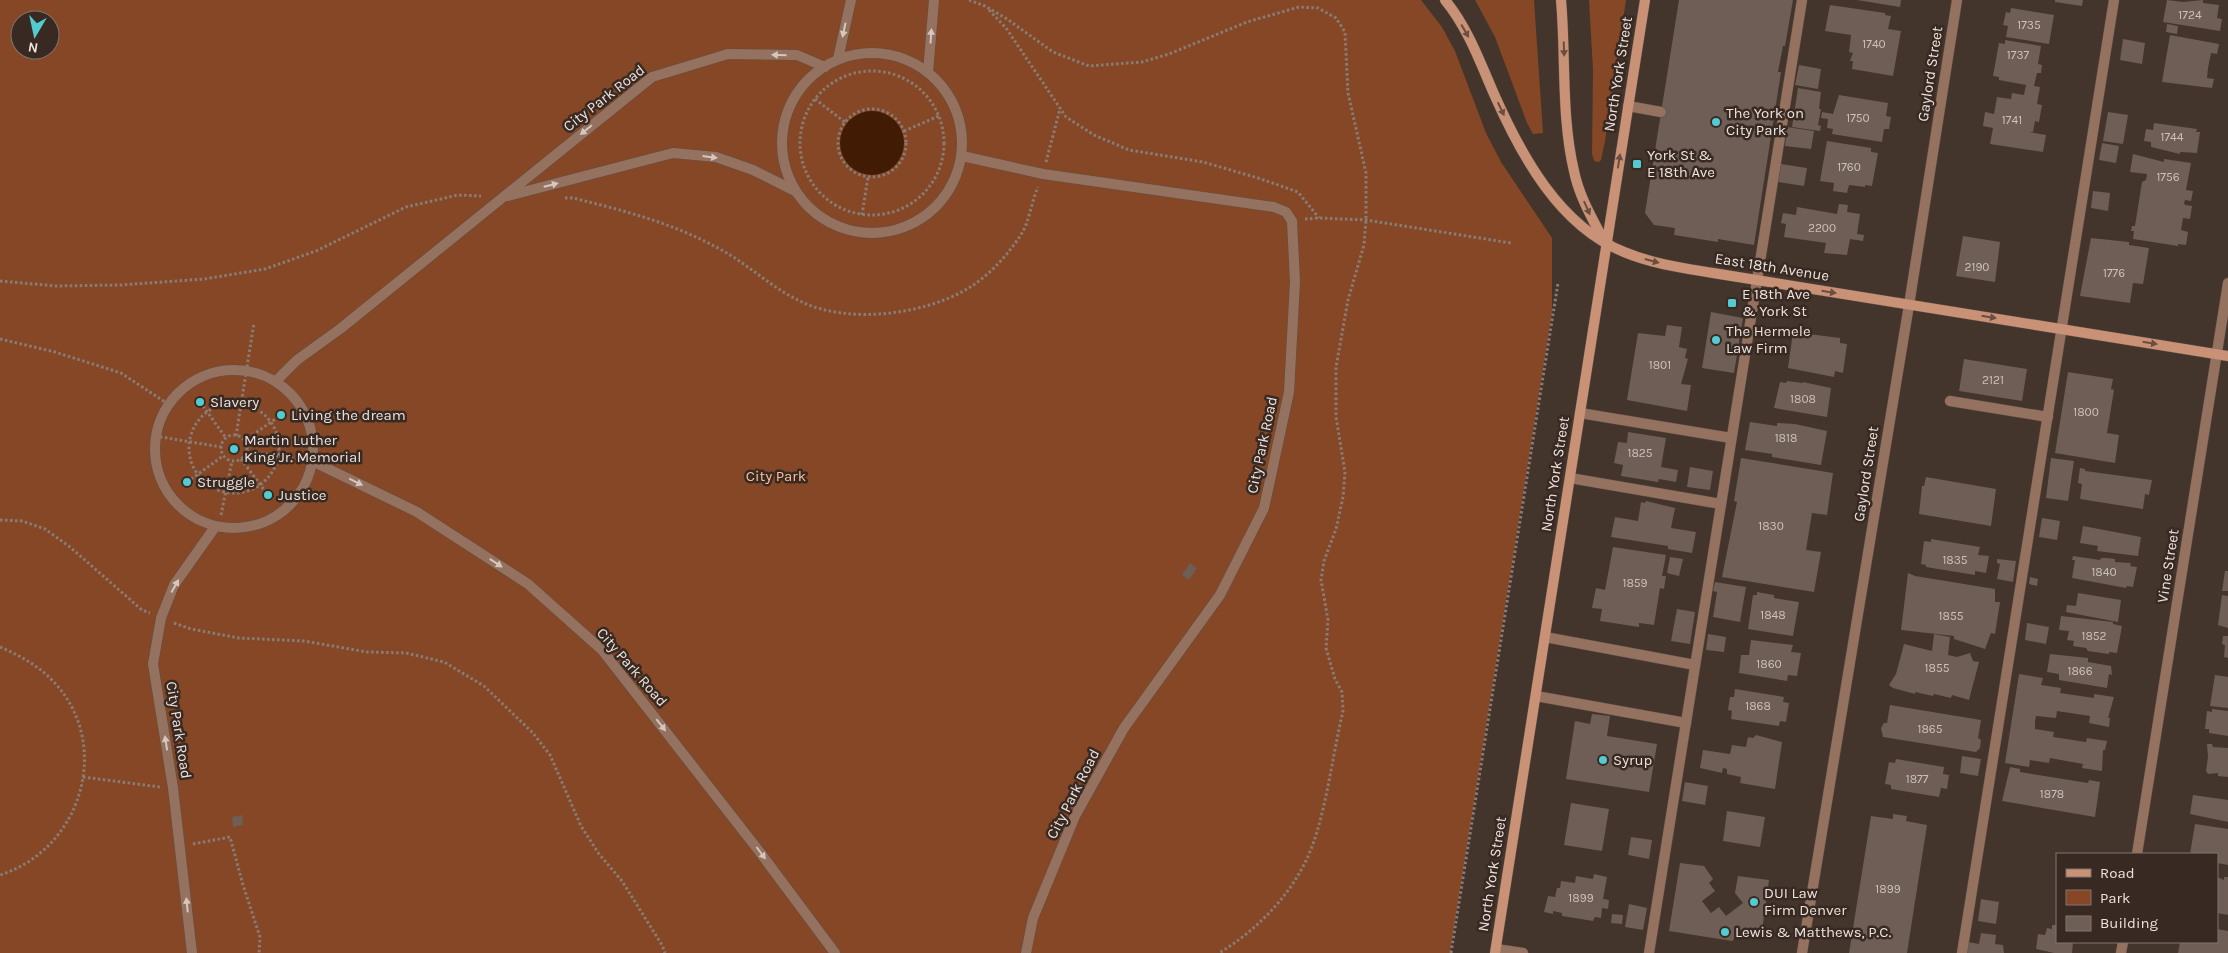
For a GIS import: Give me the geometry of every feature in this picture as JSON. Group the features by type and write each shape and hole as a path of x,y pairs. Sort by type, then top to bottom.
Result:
{"main road":[{"name":"East 18th Avenue","path":"1445,0 1469,37 1509,126 1539,176 1574,219 1606,244 1658,263 2228,356"},
{"path":"1561,0 1567,125 1573,168 1585,204 1606,244"},
{"name":"North York Street","path":"1496,951 1644,0"}],"street":[{"path":"838,60 851,0"},
{"path":"928,72 934,0"},
{"path":"1649,953 1756,280 1776,127 1802,0"},
{"name":"Gaylord Street","path":"1802,953 1910,305 1957,0"},
{"path":"1962,953 2114,0"},
{"path":"869,53 885,54 915,63 928,72 949,95 956,109 962,132 962,156 952,186 944,199 920,220 891,232 868,233 844,229 816,215 795,191 783,162 782,131 786,115 801,88 811,76 838,60 869,53"},
{"name":"City Park Road","path":"276,381 297,360 340,329 652,77 728,54 797,55 825,67"},
{"path":"1628,106 1661,112"},
{"name":"City Park Road","path":"504,197 674,154 716,157 753,170 795,191"},
{"path":"962,156 1043,174 1274,207 1286,212 1292,221"},
{"name":"City Park Road","path":"1026,953 1033,918 1076,816 1124,728 1220,595 1264,508 1289,392 1295,282 1292,221"},
{"name":"Vine Street","path":"2137,853 2228,283"},
{"path":"231,369 261,374 276,381 298,402 311,430 312,461 301,490 292,502 280,512 252,526 215,527 192,516 170,494 156,467 155,436 159,421 168,404 187,384 201,376 231,369"},
{"path":"1950,401 2048,417"},
{"path":"1580,413 1731,438"},
{"name":"City Park Road","path":"312,461 417,512 528,584 602,650 759,851 835,953"},
{"path":"1570,478 1721,504"},
{"name":"City Park Road","path":"192,953 173,788 153,664 161,618 174,586 215,527"},
{"path":"1545,637 1695,665"},
{"path":"1536,696 1686,722"},
{"path":"1496,951 1523,953"}],"path":[{"path":"980,0 1006,28 1066,118 1078,126 1129,150 1203,162 1298,192 1318,218"},
{"path":"882,72 894,75 917,86 934,105 939,116 944,135 944,153 941,166 930,188 911,205 899,210 881,215 862,215 838,207 818,192 805,170 801,158 800,133 808,110 824,90 845,76 857,73 882,72"},
{"path":"815,99 846,122"},
{"path":"564,198 573,198 628,211 717,247 762,279 802,303 838,312 861,315 894,312 928,305 966,289 996,267 1023,231 1043,174 1060,108"},
{"path":"877,110 893,117 904,131 906,148 899,164 885,175 868,177 851,170 841,156 839,139 846,122 860,112 877,110"},
{"path":"904,131 939,116"},
{"path":"862,215 868,177"},
{"path":"0,281 56,286 121,285 204,278 265,269 316,250 406,207 458,195 504,197"},
{"path":"1292,221 1318,218 1366,220 1511,243"},
{"path":"1451,953 1558,283"},
{"path":"236,436 254,323"},
{"path":"0,339 55,352 121,373 168,404"},
{"path":"200,402 226,438"},
{"path":"223,404 241,404 258,410 270,422 278,438 278,456 272,472 260,485 244,492 227,493 210,487 197,475 190,459 189,441 195,424 207,412 223,404"},
{"path":"244,441 281,415"},
{"path":"155,436 221,446"},
{"path":"236,436 244,441 246,450 241,459 232,461 223,456 221,446 226,438 236,436"},
{"path":"246,450 312,461"},
{"path":"187,482 223,456"},
{"path":"241,459 268,495"},
{"path":"215,527 222,512 227,493 232,461"},
{"path":"0,520 22,521 45,529 70,547 142,610 191,629 239,638 304,641 366,652 406,653 444,662 484,686 533,733 550,755 581,826 599,854 622,881 662,945 665,953"},
{"path":"0,648 18,655 36,666 52,680 65,697 75,715 82,736 84,756 83,778 79,798 60,834 30,862 0,875"},
{"path":"83,778 173,788"},
{"path":"180,846 230,838 245,893 260,937 259,953"}],"green space":[{"name":"City Park","path":"0,0 1421,0 1442,27 1455,51 1486,133 1501,162 1552,238 1552,312 1450,953 0,953"},
{"path":"1475,0 1534,0 1543,133 1533,134 1527,123 1495,37"},
{"path":"1589,0 1626,0 1605,141 1599,162 1594,161 1592,154 1593,70"}],"shaded area":[{"path":"872,111 890,117 898,125 904,143 898,161 890,169 872,175 854,169 846,161 840,143 846,125 854,117"}],"building":[{"name":"The York on City Park","path":"1679,0 1793,0 1785,46 1783,46 1778,72 1781,72 1754,245 1674,235 1675,228 1654,225 1645,213"},
{"path":"1857,0 1901,0 1900,7"},
{"path":"2055,0 2083,0 2082,6 2055,2"},
{"path":"2167,0 2183,2 2203,0 2203,3 2219,5 2217,18 2222,19 2220,31 2163,22"},
{"path":"1830,5 1885,13 1885,15 1891,16 1888,29 1901,31 1893,76 1852,69 1853,61 1850,61 1853,53 1849,52 1851,35 1825,31"},
{"path":"2011,8 2054,15 2049,44 2006,37 2008,26 2003,25 2006,12 2010,13"},
{"path":"2167,24 2178,26 2177,34 2166,32"},
{"path":"2170,35 2219,44 2217,54 2211,53 2208,68 2207,78 2214,79 2212,88 2162,82"},
{"path":"2123,39 2145,43 2142,64 2120,60"},
{"path":"2005,40 2041,46 2038,64 2042,65 2041,73 2037,73 2034,86 2040,87 2037,104 2042,105 2039,122 2035,121 2033,132 2029,132 2046,135 2043,152 1990,144 1993,128 1983,126 1985,112 1994,114 1997,97 2011,99 2012,93 2024,95 2026,85 1999,80 1999,77 1993,76 1999,43 2005,44"},
{"path":"1799,65 1821,69 1818,89 1795,85"},
{"path":"1798,88 1821,92 1819,109 1821,109 1818,125 1821,126 1820,131 1792,127"},
{"path":"1839,95 1888,103 1886,116 1891,117 1889,129 1884,129 1882,142 1832,134 1833,129 1827,128 1828,119 1821,118 1822,112 1833,114"},
{"path":"2108,112 2128,115 2123,144 2103,141"},
{"path":"2154,123 2197,129 2196,132 2200,132 2197,153 2180,152 2180,154 2151,147 2151,142 2144,141 2146,129 2153,130"},
{"path":"1787,127 1814,131 1811,149 1785,146"},
{"path":"1827,141 1871,148 1871,152 1878,153 1872,186 1849,185 1847,193 1833,191 1834,183 1820,181"},
{"path":"2102,143 2119,146 2116,163 2099,160"},
{"path":"2133,154 2164,162 2164,159 2191,163 2186,190 2193,191 2191,201 2185,200 2184,203 2185,205 2192,206 2190,219 2183,218 2181,230 2188,232 2186,245 2178,244 2178,246 2133,239 2134,231 2131,231 2132,226 2135,226 2142,182 2146,180 2147,174 2130,172"},
{"path":"1781,164 1807,168 1804,186 1778,182"},
{"path":"2093,191 2110,193 2108,211 2091,208"},
{"path":"1839,204 1848,205 1847,212 1860,214 1857,234 1864,235 1863,241 1850,239 1847,255 1824,253 1826,243 1784,237 1786,224 1781,223 1783,213 1796,215 1797,207 1837,214"},
{"path":"1963,236 2000,242 1995,282 1956,276"},
{"path":"2091,238 2129,242 2129,245 2149,248 2143,284 2133,283 2130,303 2080,296"},
{"path":"1711,312 1743,318 1734,373 1702,368"},
{"path":"1667,325 1682,327 1679,347 1687,349 1685,358 1688,359 1681,384 1691,385 1687,411 1627,400 1638,333 1665,336"},
{"path":"1793,332 1840,338 1840,343 1847,344 1843,373 1835,371 1834,377 1788,368"},
{"path":"1964,359 2027,369 2022,401 1959,391"},
{"path":"2068,372 2113,379 2111,389 2114,390 2107,433 2119,435 2115,463 2055,453"},
{"path":"1787,381 1803,382 1831,388 1827,417 1774,408 1780,382 1786,383"},
{"path":"1750,422 1777,426 1777,423 1795,424 1827,431 1821,465 1772,457 1772,454 1745,450"},
{"path":"1628,432 1666,438 1661,467 1678,470 1676,482 1659,479 1658,482 1621,476 1623,465 1614,463 1618,442 1627,443"},
{"path":"1741,458 1833,473 1827,515 1812,513 1806,550 1821,552 1814,592 1722,577 1737,502 1734,501"},
{"path":"2051,458 2074,461 2068,501 2046,498"},
{"path":"1690,467 1713,471 1710,490 1687,487"},
{"path":"2080,468 2085,469 2085,471 2152,480 2149,495 2145,494 2143,509 2080,499 2082,484 2078,483"},
{"path":"1926,477 1996,489 1991,526 1919,514 1922,486 1924,486"},
{"path":"1646,501 1675,508 1671,528 1696,532 1692,553 1668,549 1668,546 1611,537 1615,517 1638,521 1641,502 1645,503"},
{"path":"2042,518 2060,521 2057,540 2039,537"},
{"path":"2083,526 2141,537 2138,556 2097,551 2098,546 2080,543"},
{"path":"1931,539 1980,547 1978,555 1989,556 1986,573 1975,571 1975,575 1926,567 1926,565 1921,564 1924,541 1931,542"},
{"path":"1613,547 1666,555 1662,576 1666,576 1664,589 1660,588 1654,625 1639,623 1639,627 1600,621 1602,609 1592,608 1596,588 1605,590"},
{"path":"2073,556 2100,560 2101,558 2107,558 2115,559 2115,562 2131,563 2130,566 2137,567 2133,587 2127,586 2126,588 2072,578 2075,560 2072,560"},
{"path":"1670,557 1683,559 1679,576 1667,573"},
{"path":"1997,559 2016,561 2013,582 1997,579 2000,564 1997,563"},
{"path":"1190,563 1197,568 1189,580 1182,575"},
{"path":"2225,571 2228,571 2228,591 2222,591"},
{"path":"1908,573 1915,576 1995,589 1995,602 2000,602 1995,634 1991,633 1985,649 1954,639 1954,636 1901,630"},
{"path":"2030,577 2038,579 2037,586 2029,584"},
{"path":"1715,582 1746,587 1740,622 1713,617 1717,592 1713,591"},
{"path":"1757,592 1774,595 1774,598 1799,602 1793,636 1748,629 1753,595 1757,595"},
{"path":"2078,593 2121,600 2118,622 2066,612 2067,605 2076,606"},
{"path":"2222,595 2228,596 2228,628 2218,625"},
{"path":"1677,609 1695,612 1690,644 1671,641"},
{"path":"2061,616 2113,622 2113,624 2122,626 2117,653 2109,652 2109,654 2088,651 2086,648 2073,646 2074,641 2067,640 2069,631 2059,630"},
{"path":"2027,623 2049,627 2046,644 2025,640"},
{"path":"1708,634 1726,637 1724,652 1706,650"},
{"path":"1934,634 1950,637 1948,655 1957,657 1970,653 1973,661 1979,662 1969,700 1952,695 1951,698 1934,694 1933,696 1915,692 1915,694 1893,688 1889,685 1896,674 1904,644 1932,651"},
{"path":"2223,636 2228,636 2228,658 2224,657 2225,645 2222,644"},
{"path":"1751,640 1793,645 1791,652 1801,653 1797,676 1788,675 1787,681 1739,673 1741,655 1749,655"},
{"path":"2050,654 2088,658 2088,662 2111,666 2112,675 2109,674 2107,688 2059,680 2059,674 2047,672"},
{"path":"2019,674 2043,678 2041,685 2061,688 2060,693 2094,698 2094,694 2114,697 2108,718 2110,718 2109,727 2089,723 2090,716 2057,711 2056,718 2036,716 2035,722 2035,729 2054,732 2053,737 2086,742 2087,738 2107,741 2105,750 2103,750 2102,771 2082,768 2083,764 2050,758 2049,763 2030,760 2029,767 2005,763"},
{"path":"2215,675 2228,677 2228,708 2210,706"},
{"path":"1735,689 1784,697 1783,702 1789,703 1786,722 1780,721 1779,726 1731,719 1732,711 1728,710 1730,697 1734,697"},
{"path":"1890,705 1981,720 1978,738 1981,740 1980,748 1976,752 1883,737 1881,728 1884,723 1887,723"},
{"path":"2212,709 2228,711 2228,736 2209,733 2209,729 2205,729 2207,711 2212,712"},
{"path":"1592,714 1610,716 1607,736 1657,744 1649,792 1566,779 1575,721 1590,724"},
{"path":"1756,735 1782,742 1775,789 1740,783 1741,777 1727,774 1727,769 1723,768 1722,773 1700,768 1703,750 1730,754 1732,745 1746,747 1748,737 1753,738"},
{"path":"2207,744 2212,744 2213,747 2228,748 2228,777 2218,776 2218,773 2208,774 2206,771"},
{"path":"1962,756 1981,759 1978,776 1960,773"},
{"path":"1896,759 1944,767 1943,774 1949,775 1947,789 1941,788 1939,797 1891,789 1891,785 1885,784 1889,762 1895,763"},
{"path":"2010,767 2020,769 2020,772 2088,783 2089,780 2100,782 2095,817 2002,801"},
{"path":"1685,782 1708,786 1705,805 1682,801"},
{"path":"2193,795 2228,800 2228,822 2190,814"},
{"path":"1571,803 1609,809 1602,851 1564,845"},
{"path":"1727,811 1765,817 1760,847 1723,841"},
{"path":"1893,814 1907,816 1906,821 1927,825 1907,953 1849,953 1871,816 1893,819"},
{"path":"242,815 243,825 233,827 232,817"},
{"path":"2195,824 2228,829 2228,865 2218,863 2218,853 2190,853"},
{"path":"1631,837 1652,840 1649,859 1628,855"},
{"name":"DUI Law Firm Denver","path":"1680,863 1704,866 1713,879 1709,883 1715,891 1702,901 1711,913 1719,907 1726,916 1743,903 1735,893 1738,876 1769,880 1762,931 1759,930 1759,933 1735,929 1732,941 1669,931"},
{"path":"1594,874 1607,877 1603,899 1609,900 1608,909 1602,908 1601,918 1595,917 1593,921 1562,916 1562,913 1553,911 1553,914 1544,912 1548,896 1555,897 1557,888 1560,888 1561,881 1575,883 1576,876 1593,879"},
{"path":"2218,877 2224,880 2224,877 2228,877 2228,915 2218,913"},
{"path":"1981,899 1999,902 1996,924 1978,921"},
{"path":"1629,904 1647,908 1643,930 1625,927"},
{"path":"1612,914 1623,915 1622,924 1611,923"},
{"path":"2052,925 2056,925 2056,943 2073,943 2072,953 2054,953 2036,949 2038,934 2045,935 2047,928 2052,929"},
{"path":"2218,929 2228,931 2228,953 2178,953 2180,943 2218,943"},
{"path":"1981,933 1996,935 1995,944 2003,945 2004,953 1967,953 1968,942 1979,944"}],"place":[{"name":"The York on City Park","path":"1716,122"},
{"name":"York St & E 18th Ave","path":"1637,164"},
{"name":"E 18th Ave & York St","path":"1732,303"},
{"name":"The Hermele Law Firm","path":"1716,340"},
{"name":"Slavery","path":"200,402"},
{"name":"Living the dream","path":"281,415"},
{"name":"Martin Luther King Jr. Memorial","path":"234,449"},
{"name":"Struggle","path":"187,482"},
{"name":"Justice","path":"268,495"},
{"name":"Syrup","path":"1603,760"},
{"name":"DUI Law Firm Denver","path":"1754,902"},
{"name":"Lewis & Matthews, P.C.","path":"1725,932"}]}
